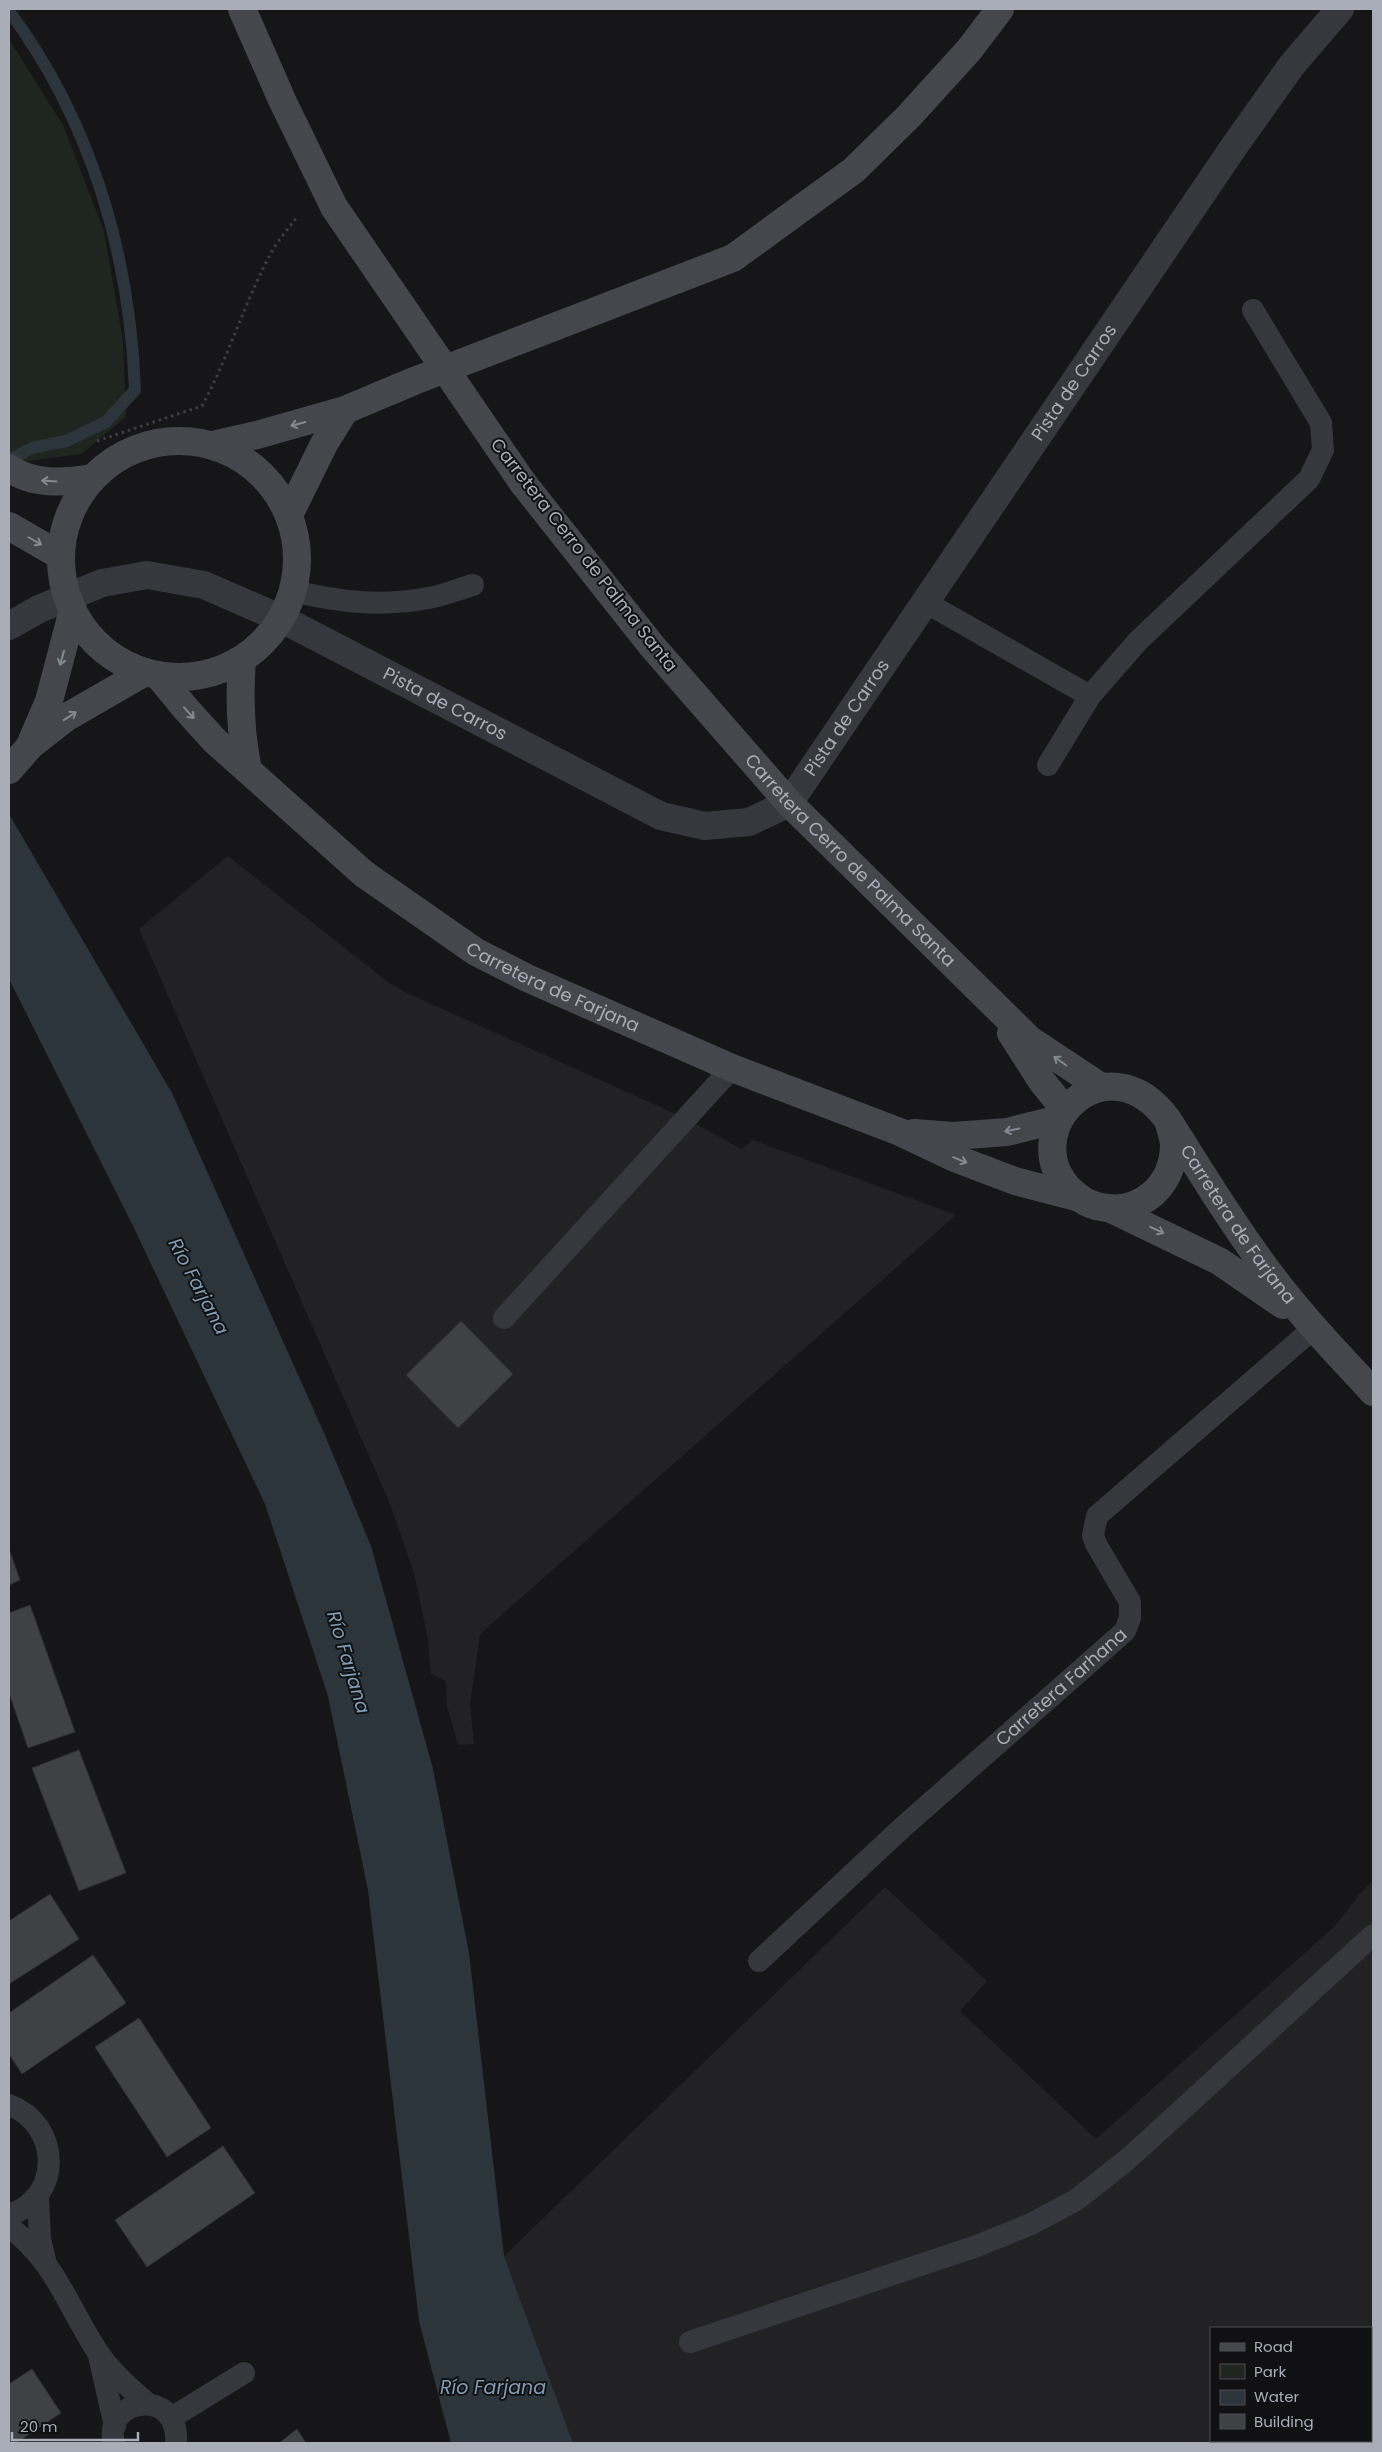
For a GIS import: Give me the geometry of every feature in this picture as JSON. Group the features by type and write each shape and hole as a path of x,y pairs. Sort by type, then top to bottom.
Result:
{"main road":[{"name":"Carretera Cerro de Palma Santa","path":"242,9 328,195 523,483 652,646 789,803 1000,1012 1030,1040 1101,1088"},
{"path":"213,445 257,435 345,410 414,381 733,258 854,170 908,116 969,50 1000,9"},
{"path":"289,515 319,452 345,410"},
{"path":"187,440 213,445 245,460 271,485 289,515 296,540 297,566 293,591 282,619 265,641 242,659 216,672 187,677 152,674 116,658 91,637 70,604 61,556 65,528 76,501 92,478 112,461 135,448 161,441 187,440"},
{"path":"9,468 41,480 66,482 92,478"},
{"path":"9,526 61,556"},
{"path":"31,744 49,701 70,604"},
{"path":"242,659 239,696 240,733 248,770"},
{"path":"9,770 31,744 67,717 152,674"},
{"name":"Carretera de Farjana","path":"152,674 215,741 364,874 476,952 527,978 732,1068 900,1132 957,1159 1015,1181 1076,1197"},
{"name":"Carretera Cerro de Palma Santa","path":"1000,1012 1062,1114"},
{"path":"1121,1087 1140,1093 1156,1104 1168,1120 1174,1145 1171,1169 1158,1190 1137,1205 1113,1210 1094,1206 1076,1197 1062,1181 1053,1161 1052,1140 1062,1114 1081,1095 1101,1088 1121,1087"},
{"name":"Carretera de Farjana","path":"900,1132 954,1136 1007,1132 1062,1114"},
{"name":"Carretera de Farjana","path":"1168,1120 1236,1228 1274,1280 1314,1328 1373,1392"},
{"name":"Carretera de Farjana","path":"1113,1210 1219,1262 1268,1293 1314,1328"}],"street":[{"name":"Pista de Carros","path":"9,626 70,604 102,583 146,575 204,585 282,619 661,816 705,826 749,822 789,803 1233,148 1292,64 1340,9"}],"lane":[{"path":"1048,765 1090,696 1138,641 1310,480 1323,450 1321,423 1253,310"},
{"path":"293,591 337,601 383,603 429,598 473,585"},
{"path":"925,602 1090,696"},
{"path":"504,1318 732,1068"},
{"name":"Carretera Farhana","path":"759,1961 903,1827 1125,1631 1130,1618 1130,1602 1096,1544 1093,1535 1097,1516 1314,1328"},
{"path":"690,2342 977,2246 1031,2224 1076,2200 1128,2159 1373,1935"},
{"path":"9,2106 20,2109 35,2122 46,2139 50,2158 47,2178 38,2196 26,2207 9,2215"},
{"path":"38,2196 40,2239 45,2260 99,2355 147,2403 161,2408 171,2418 177,2431 176,2443"},
{"path":"9,2227 45,2260"},
{"path":"99,2355 115,2435"},
{"path":"171,2418 244,2373"},
{"path":"115,2435 119,2417 127,2409 147,2403"}],"path":[{"path":"93,442 202,406 221,371 254,287 273,249 328,195"}],"shaded area":[{"path":"228,856 388,982 407,993 687,1119 741,1149 753,1140 956,1215 480,1634 470,1704 474,1744 458,1745 447,1706 446,1681 431,1674 428,1639 414,1573 390,1504 139,929"},
{"path":"1373,1881 1373,2443 573,2443 504,2256 885,1887 987,1981 960,2011 1096,2139 1335,1926 1359,1895"}],"green space":[{"path":"9,39 63,125 104,231 123,341 126,417 81,454 13,463 9,460"}],"water":[{"name":"Río Farjana","path":"9,814 172,1093 324,1433 371,1546 433,1769 469,1953 504,2256 573,2443 451,2443 419,2321 368,1890 328,1696 265,1504 133,1226 9,979"}],"building":[{"path":"461,1321 513,1374 458,1428 406,1375"},
{"path":"9,1549 20,1580 9,1585"},
{"path":"30,1605 75,1732 28,1748 9,1693 9,1613"},
{"path":"79,1750 126,1873 79,1891 32,1768"},
{"path":"50,1894 79,1939 9,1984 9,1921"},
{"path":"93,1955 126,2003 22,2074 9,2054 9,2013"},
{"path":"139,2018 211,2128 167,2157 95,2047"},
{"path":"223,2146 255,2193 147,2267 115,2220"},
{"path":"32,2369 61,2413 16,2443 9,2443 9,2384"},
{"path":"297,2429 306,2443 279,2443"}],"waterway":[{"path":"9,11 38,53 63,98 84,143 101,191 115,239 125,289 132,339 135,390 106,422 66,441 32,448 9,460"}]}
